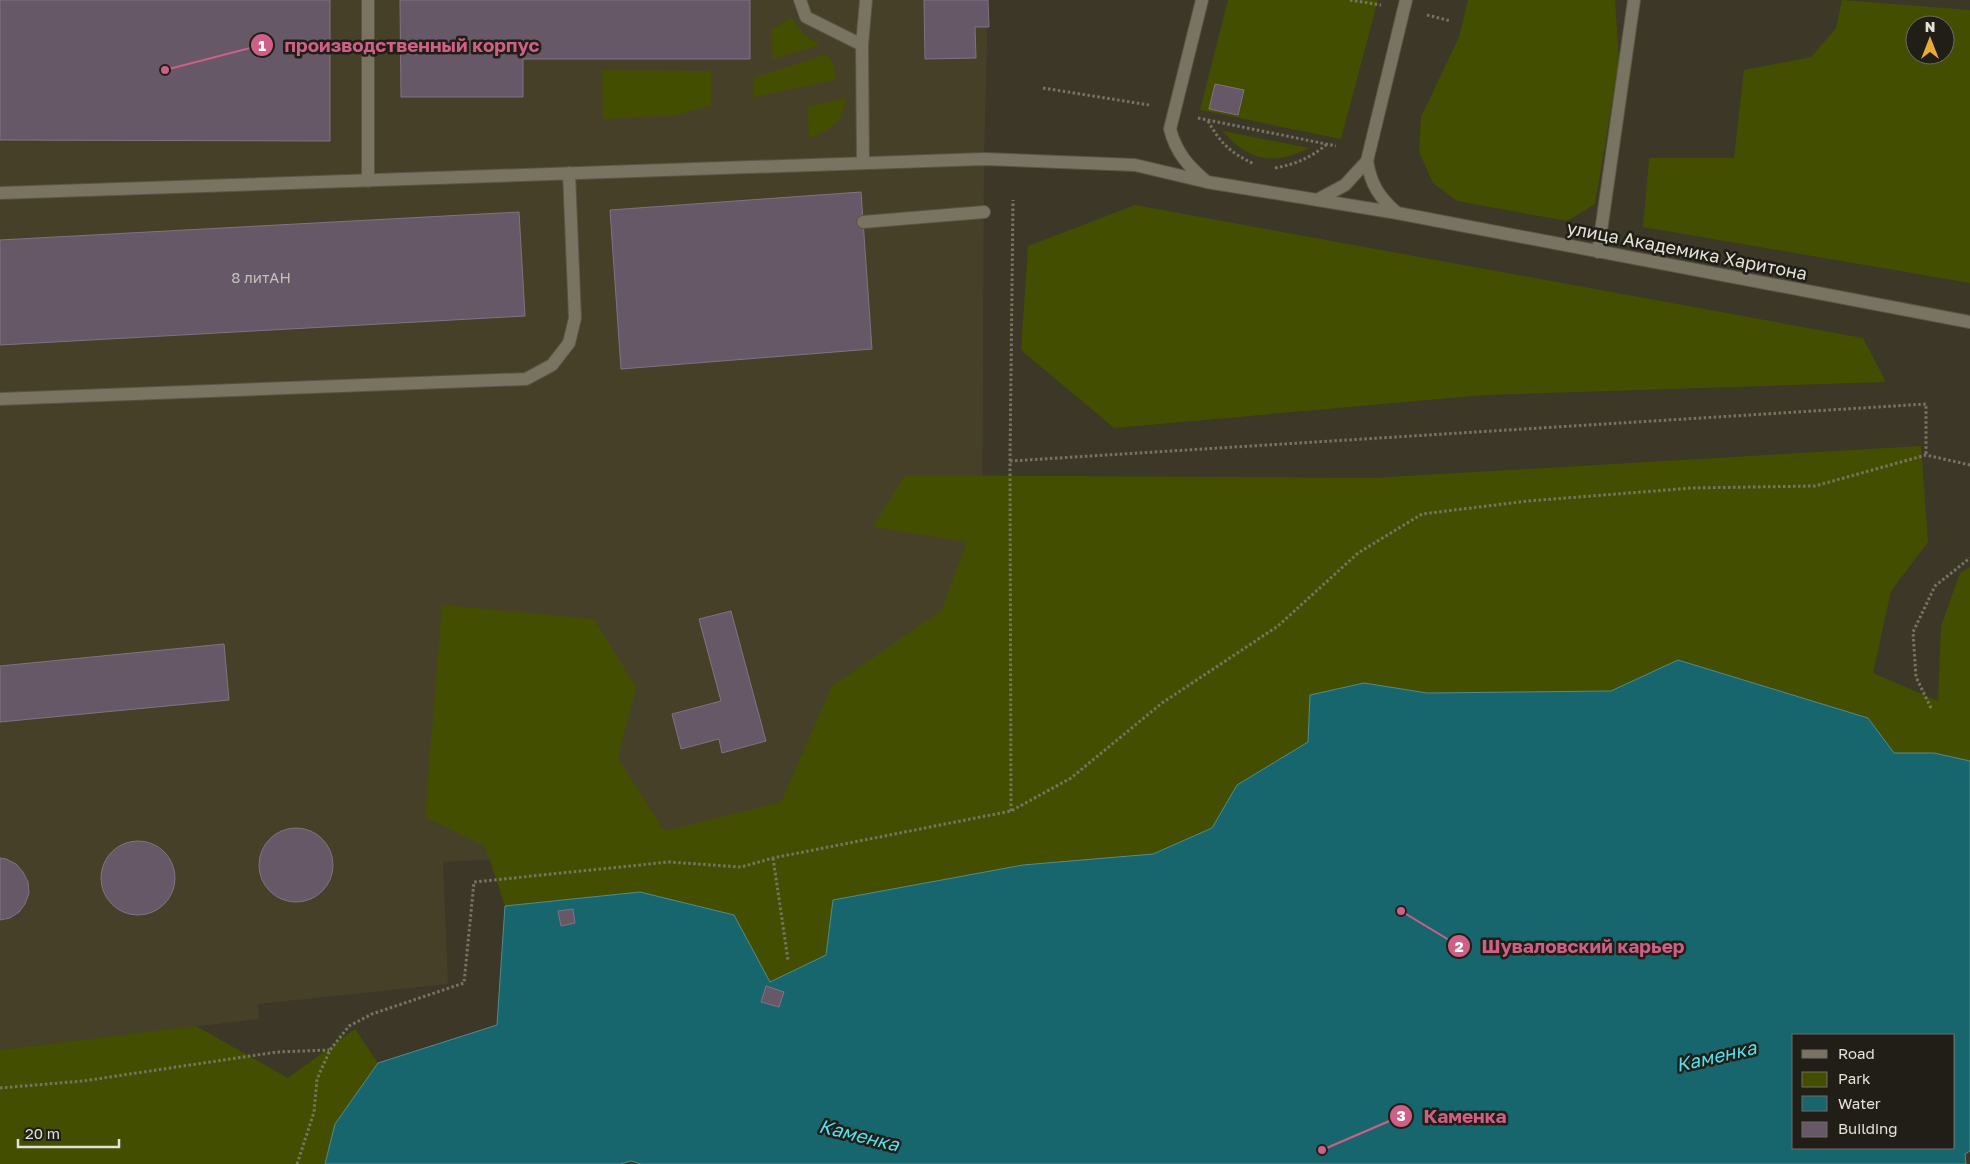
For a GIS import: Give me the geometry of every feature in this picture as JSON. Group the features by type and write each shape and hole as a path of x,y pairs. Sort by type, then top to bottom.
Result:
{"street":[{"path":"368,0 368,181"},
{"path":"800,0 806,17 862,45"},
{"path":"862,163 862,45 866,0"},
{"path":"1202,0 1170,129 1173,141 1180,155 1207,182"},
{"path":"1397,213 1385,202 1376,189 1370,178 1367,161 1406,0"},
{"path":"1598,252 1634,0"},
{"name":"улица Академика Харитона","path":"0,193 984,159 1135,165 1207,182 1397,213 1970,322"},
{"path":"1317,200 1345,185 1367,161"},
{"path":"0,399 526,379 552,365 568,344 575,318 569,173"},
{"path":"863,222 984,212"}],"path":[{"path":"1043,88 1150,105"},
{"path":"1198,118 1336,146"},
{"path":"1208,121 1218,140 1234,154 1254,164 1261,165"},
{"path":"1268,166 1275,168 1294,165 1311,157 1326,145"},
{"path":"1011,811 1010,461 1013,200"},
{"path":"1010,461 1926,404 1926,455"},
{"path":"297,1164 314,1112 317,1080 330,1050 349,1026 365,1018 464,983 474,882 670,862 741,867 774,858 1011,811 1071,778 1162,703 1278,626 1358,553 1422,514 1528,501 1692,488 1815,486 1926,455 1970,465"},
{"path":"1931,708 1916,676 1913,632 1935,586 1970,558"},
{"path":"774,858 788,960"},
{"path":"0,1088 84,1081 277,1052 330,1050"}],"shaded area":[{"path":"0,0 988,0 984,159 981,794 731,847 443,862 448,984 258,1004 259,1019 0,1050"}],"green space":[{"path":"1228,0 1378,0 1341,139 1200,110","holes":["1244,91 1238,115 1210,108"]},
{"path":"1468,0 1615,0 1619,62 1595,204 1567,221 1457,201 1433,183 1419,152 1421,117 1459,37"},
{"path":"1842,0 1970,10 1970,283 1643,227 1649,158 1734,158 1744,70 1811,57 1836,28"},
{"path":"791,17 804,35 820,45 773,59 771,30"},
{"path":"821,56 828,56 832,62 835,70 835,80 754,97 753,78"},
{"path":"602,70 711,71 711,105 678,115 603,119"},
{"path":"845,98 845,106 834,124 823,132 809,138 808,106"},
{"path":"1223,131 1309,148 1285,157 1263,158 1242,149"},
{"path":"1135,205 1863,338 1886,382 1484,395 1114,428 1021,350 1028,246"},
{"path":"1921,446 1928,542 1891,591 1873,673 1938,701 1941,626 1960,573 1970,567 1970,761 1934,753 1894,753 1868,718 1679,660 1611,691 1427,693 1364,683 1310,695 1308,742 1237,785 1212,828 1153,854 1023,865 834,900 826,955 770,982 640,892 505,906 485,846 425,817 442,605 594,619 636,687 618,758 664,831 781,802 832,686 941,611 967,542 873,527 905,475 1372,478"},
{"path":"196,1026 288,1078 355,1029 378,1063 335,1124 325,1164 0,1164 0,1050"}],"water":[{"path":"1678,660 1868,718 1894,753 1934,753 1970,761 1970,1151 1965,1154 1966,1164 641,1164 631,1161 620,1164 325,1164 335,1124 378,1063 497,1025 505,906 640,892 734,915 770,982 826,955 833,900 1023,865 1153,854 1212,828 1237,785 1308,742 1310,695 1364,683 1427,693 1611,691"}],"building":[{"path":"0,0 330,0 330,141 0,140"},
{"path":"400,0 750,0 750,59 523,59 523,97 401,97"},
{"path":"924,0 988,0 989,27 975,27 976,58 925,59"},
{"path":"1215,84 1244,90 1238,115 1209,109"},
{"path":"861,192 872,349 621,369 610,210"},
{"path":"519,212 525,316 0,345 0,240"},
{"path":"731,611 766,741 722,753 719,739 681,749 672,714 721,701 699,619"},
{"path":"224,644 229,700 0,722 0,666"},
{"path":"289,828 303,828 317,834 327,844 333,858 333,872 327,886 317,896 303,902 289,902 275,896 265,886 259,872 259,858 265,844 275,834"},
{"path":"131,841 145,841 159,847 169,857 175,871 175,885 169,899 159,909 145,915 131,915 117,909 107,899 101,885 101,871 107,857 117,847"},
{"path":"0,858 16,864 23,872 28,882 29,893 25,904 19,912 10,918 0,920"},
{"path":"573,909 575,923 561,926 558,911"},
{"path":"766,986 784,992 779,1007 761,1002"}],"place":[{"name":"производственный корпус","path":"165,70"},
{"name":"Шуваловский карьер","path":"1401,911"},
{"name":"Каменка","path":"1322,1150"}]}
